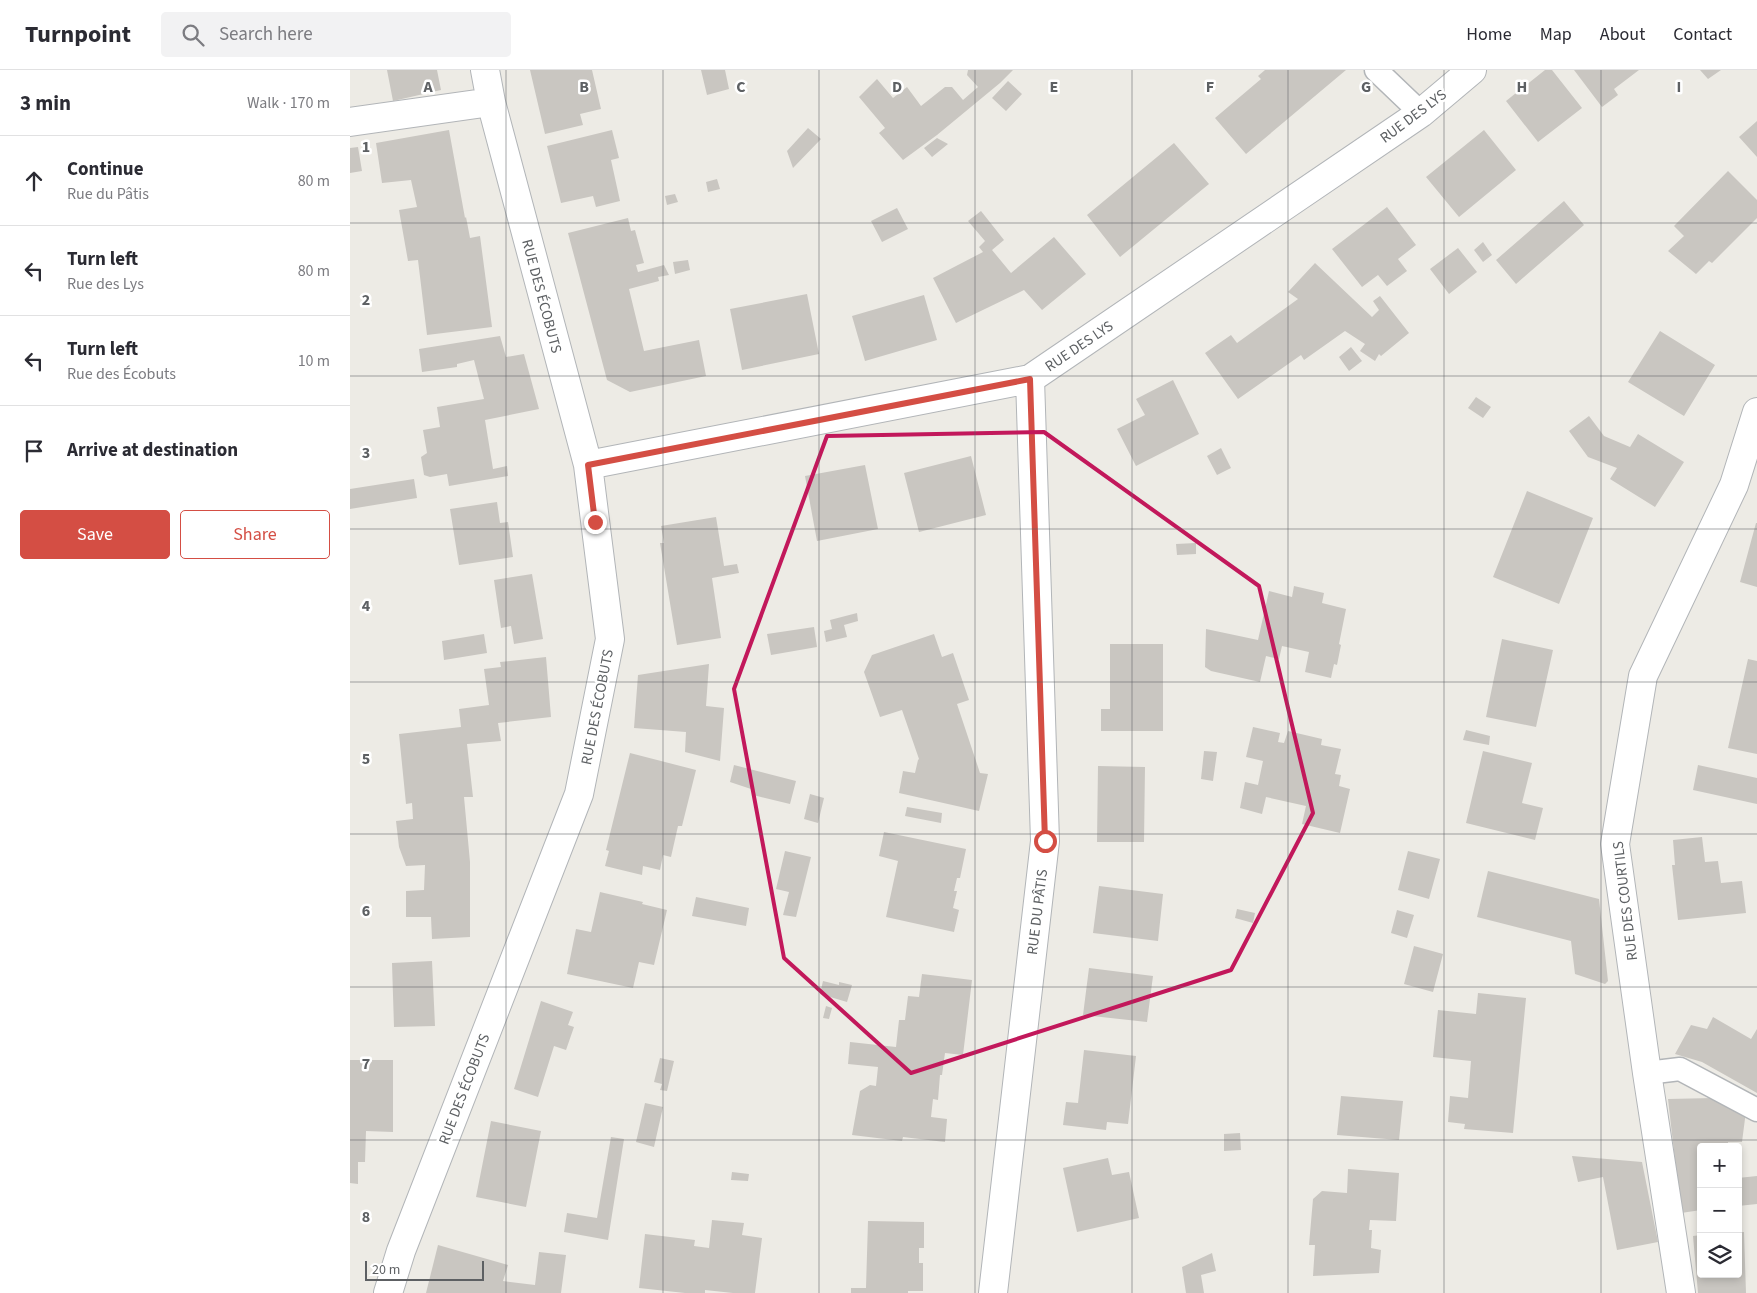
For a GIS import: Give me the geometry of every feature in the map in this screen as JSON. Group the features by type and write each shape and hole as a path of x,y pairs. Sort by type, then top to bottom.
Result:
{"street":[{"name":"RUE DES ÉCOBUTS","path":"388,1293 401,1251 580,794 610,639 588,465 491,102 485,70"},
{"name":"RUE DES LYS","path":"588,465 1030,379 1422,113 1472,70"},
{"path":"350,122 491,102"},
{"name":"RUE DU PÂTIS","path":"993,1293 1045,841 1030,379"},
{"name":"RUE DES COURTILS","path":"1681,1293 1647,1073 1615,844 1643,676 1734,485 1757,412"}],"lane":[{"path":"1376,70 1422,113"},
{"path":"1647,1073 1680,1069 1757,1110"}],"highlighted area":[{"path":"1044,432 1259,586 1313,813 1231,970 911,1073 784,958 734,689 827,436"}],"building":[{"path":"387,70 437,70 441,90 393,101"},
{"path":"530,70 592,70 601,109 580,114 583,125 545,134"},
{"path":"701,70 725,70 729,89 707,95"},
{"path":"968,70 1013,70 937,135 903,160 879,133 885,128 859,97 877,79 893,98 907,87 921,106 945,87 952,87 963,100 978,87 967,75"},
{"path":"1265,70 1346,70 1246,154 1215,118 1261,79 1258,76"},
{"path":"1545,70 1552,70 1582,108 1538,142 1506,101"},
{"path":"1574,70 1639,70 1614,89 1618,95 1602,107"},
{"path":"1700,70 1721,70 1708,79"},
{"path":"1008,81 1022,94 1006,111 992,98"},
{"path":"1757,121 1757,157 1739,137"},
{"path":"808,128 821,139 793,168 787,151"},
{"path":"449,130 470,238 480,236 492,327 427,335 418,260 408,261 399,210 417,207 411,180 382,183 376,143"},
{"path":"612,130 619,158 611,160 620,201 596,207 593,196 561,203 547,146"},
{"path":"1484,130 1516,170 1459,217 1426,177"},
{"path":"937,138 948,144 932,157 924,148"},
{"path":"1174,143 1209,184 1120,257 1087,215"},
{"path":"358,147 362,171 350,173 350,148"},
{"path":"1728,171 1757,200 1757,218 1712,263 1709,261 1696,274 1668,251 1684,236 1674,226"},
{"path":"717,179 720,189 708,192 706,182"},
{"path":"675,194 678,202 667,205 665,196"},
{"path":"1564,201 1584,225 1516,284 1496,260"},
{"path":"1387,207 1416,245 1398,259 1407,271 1387,286 1378,275 1362,287 1332,249"},
{"path":"897,208 908,229 882,242 871,221"},
{"path":"981,211 1004,240 992,250 1011,273 1054,237 1086,274 1042,310 1024,290 956,323 933,278 983,252 979,247 985,241 968,221"},
{"path":"628,218 631,231 635,230 644,263 636,265 638,272 664,265 669,275 658,277 659,281 629,289 644,351 699,340 706,376 630,392 607,380 568,233"},
{"path":"1483,242 1492,255 1483,262 1474,250"},
{"path":"1458,248 1477,272 1449,294 1430,269"},
{"path":"688,260 690,270 675,274 673,262"},
{"path":"1315,263 1372,317 1379,310 1373,301 1380,296 1409,333 1381,356 1379,354 1375,361 1360,351 1365,344 1345,331 1304,360 1301,355 1238,399 1205,353 1231,335 1237,343 1298,299 1288,292"},
{"path":"807,294 819,354 742,370 730,309"},
{"path":"924,295 937,340 865,361 852,316"},
{"path":"1660,331 1715,365 1684,416 1628,382"},
{"path":"500,336 506,357 524,354 539,409 485,420 493,469 507,466 508,476 449,486 447,474 430,477 424,475 421,457 427,453 423,430 440,427 437,407 484,399 474,360 457,364 457,367 422,372 419,349"},
{"path":"1351,347 1362,361 1349,371 1339,357"},
{"path":"1173,380 1199,434 1136,466 1117,429 1145,415 1136,399"},
{"path":"1476,397 1491,407 1483,418 1468,408"},
{"path":"1589,416 1604,436 1630,447 1638,434 1684,462 1655,507 1610,479 1617,468 1588,457 1569,431"},
{"path":"1221,448 1231,468 1217,475 1207,456"},
{"path":"971,456 986,515 919,532 904,473"},
{"path":"865,465 878,529 817,541 805,476"},
{"path":"414,479 417,498 350,509 350,489"},
{"path":"1527,491 1593,518 1559,604 1493,577"},
{"path":"497,502 500,523 508,522 513,557 459,565 450,509"},
{"path":"716,517 724,566 737,564 739,573 712,578 721,638 677,645 660,543 664,543 661,526"},
{"path":"1757,523 1757,587 1740,582"},
{"path":"1196,543 1196,554 1177,555 1176,544"},
{"path":"532,574 543,639 514,644 511,626 501,628 494,580"},
{"path":"1294,586 1324,593 1322,603 1346,609 1337,665 1334,664 1331,678 1305,672 1309,652 1282,646 1279,659 1266,656 1260,682 1211,671 1205,667 1206,629 1258,640 1269,591 1292,597"},
{"path":"857,613 858,621 844,625 847,637 826,642 824,631 832,629 830,620"},
{"path":"814,627 817,647 771,655 767,634"},
{"path":"484,634 487,653 444,660 442,641"},
{"path":"934,634 942,657 953,653 969,700 957,704 980,773 988,774 979,811 899,793 903,771 915,773 919,759 902,710 880,717 864,672 872,655"},
{"path":"1502,639 1553,650 1536,727 1486,717"},
{"path":"1110,644 1163,644 1163,731 1101,731 1101,709 1110,709"},
{"path":"546,657 551,717 498,723 501,741 467,744 473,797 464,797 470,862 470,937 432,939 431,917 406,917 406,891 424,890 425,865 406,866 399,847 396,821 413,819 412,803 406,804 399,734 461,727 459,709 489,705 484,669 501,667 500,662"},
{"path":"1748,659 1757,661 1757,754 1728,748"},
{"path":"709,664 706,706 724,708 720,761 685,752 686,732 634,728 638,675"},
{"path":"1253,727 1280,733 1278,742 1284,743 1288,731 1322,739 1321,745 1341,749 1335,774 1341,775 1339,786 1350,789 1340,833 1302,824 1306,806 1266,797 1262,814 1240,808 1245,782 1258,785 1263,761 1246,757"},
{"path":"1466,730 1490,736 1489,745 1463,740"},
{"path":"1204,751 1217,752 1213,781 1201,779"},
{"path":"1483,751 1532,763 1522,803 1543,808 1535,840 1466,823"},
{"path":"630,753 696,770 682,826 678,826 671,857 663,855 660,870 643,866 642,875 605,866 609,851 606,850"},
{"path":"734,765 796,781 790,804 753,795 754,790 730,782"},
{"path":"1698,765 1757,778 1757,804 1693,790"},
{"path":"1098,766 1145,767 1144,842 1097,842"},
{"path":"810,794 824,798 818,823 804,819"},
{"path":"907,807 942,813 941,823 905,816"},
{"path":"884,832 966,849 960,878 957,878 954,891 957,891 953,908 959,910 954,932 886,917 898,861 879,856"},
{"path":"1702,837 1705,862 1718,861 1721,883 1742,881 1746,913 1678,920 1672,865 1675,865 1673,840"},
{"path":"785,851 811,857 796,917 783,915 789,892 776,889"},
{"path":"1408,851 1440,859 1429,899 1398,890"},
{"path":"1488,871 1599,899 1608,981 1605,984 1575,974 1571,941 1477,917"},
{"path":"1099,886 1163,894 1158,941 1093,933"},
{"path":"600,892 667,910 654,965 639,962 633,988 567,974 576,929 591,932"},
{"path":"696,897 749,908 746,926 692,916"},
{"path":"1237,909 1255,913 1253,923 1235,918"},
{"path":"1397,910 1414,915 1407,938 1391,933"},
{"path":"1414,946 1443,954 1433,992 1404,984"},
{"path":"432,961 435,1026 394,1027 392,963"},
{"path":"1089,968 1153,976 1147,1022 1083,1015"},
{"path":"922,974 972,980 963,1055 945,1053 942,1075 940,1075 938,1100 933,1099 931,1117 947,1119 945,1142 903,1137 902,1141 852,1135 860,1091 870,1085 876,1086 878,1067 848,1064 850,1042 896,1047 899,1020 905,1020 908,996 919,997"},
{"path":"823,981 839,985 839,982 852,985 847,1002 820,994"},
{"path":"1478,993 1526,998 1513,1133 1464,1129 1465,1124 1448,1122 1450,1096 1468,1098 1471,1061 1433,1057 1438,1010 1476,1014"},
{"path":"541,1001 573,1012 568,1025 574,1027 566,1050 554,1046 538,1097 514,1089"},
{"path":"826,1006 832,1008 829,1019 823,1018"},
{"path":"1713,1017 1751,1039 1757,1029 1757,1093 1702,1062 1675,1054 1691,1025 1707,1029"},
{"path":"1084,1050 1136,1056 1128,1124 1107,1122 1106,1130 1063,1125 1066,1102 1078,1103"},
{"path":"660,1058 674,1061 667,1091 660,1090 662,1084 654,1082"},
{"path":"350,1060 393,1060 393,1132 366,1131 365,1162 358,1162 358,1184 350,1183"},
{"path":"1341,1096 1403,1101 1399,1140 1337,1135"},
{"path":"1713,1098 1746,1111 1742,1142 1697,1143 1697,1211 1681,1213 1668,1099"},
{"path":"645,1103 663,1107 654,1147 636,1142"},
{"path":"491,1121 541,1131 526,1207 476,1197"},
{"path":"1240,1133 1241,1150 1224,1151 1224,1134"},
{"path":"611,1137 624,1139 608,1240 564,1232 567,1213 597,1218"},
{"path":"1572,1156 1642,1162 1658,1242 1617,1250 1603,1177 1578,1182"},
{"path":"1108,1158 1112,1175 1129,1172 1139,1218 1077,1232 1063,1168"},
{"path":"1348,1169 1399,1173 1396,1221 1370,1220 1369,1230 1372,1230 1371,1248 1381,1250 1379,1273 1313,1276 1315,1245 1309,1245 1313,1199 1322,1191 1347,1193"},
{"path":"732,1172 749,1174 748,1181 731,1180"},
{"path":"1757,1176 1757,1204 1742,1206 1742,1178"},
{"path":"712,1220 744,1223 742,1235 762,1238 755,1293 705,1290 705,1293 685,1293 639,1288 645,1234 695,1240 694,1246 709,1248"},
{"path":"868,1221 924,1222 924,1248 919,1248 919,1263 923,1263 923,1291 908,1291 908,1293 851,1293 851,1288 866,1288"},
{"path":"1742,1232 1744,1232 1746,1293 1698,1293 1693,1236 1697,1236 1697,1278 1742,1278"},
{"path":"438,1245 508,1265 503,1281 535,1285 539,1252 566,1255 561,1293 426,1293"},
{"path":"1212,1253 1216,1271 1201,1275 1204,1293 1186,1293 1182,1267"}],"route":[{"path":"595,522 588,465 1030,379 1045,841"}]}
